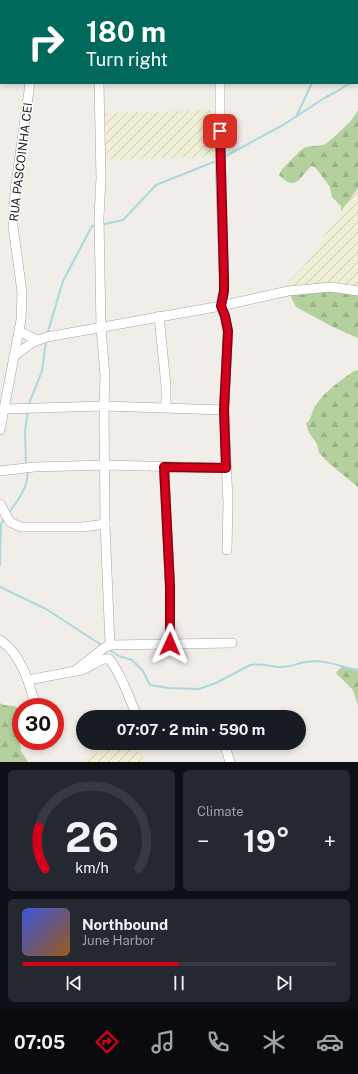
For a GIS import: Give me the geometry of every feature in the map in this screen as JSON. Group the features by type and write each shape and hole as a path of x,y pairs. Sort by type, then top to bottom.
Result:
{"street":[{"name":"RUA PASCOINHA CEI","path":"0,430 21,320 22,292 14,240 13,218 15,190 30,84"},
{"path":"99,84 101,178 99,217 101,328 105,376 104,406 106,524 110,645"},
{"path":"220,84 220,163 224,279 224,291 221,306 228,331 224,410 228,503 228,550"},
{"path":"14,356 37,340 159,316 221,306 274,294 331,287 358,291"},
{"path":"159,316 166,386 166,407"},
{"path":"19,331 37,340"},
{"path":"5,409 104,406 224,410"},
{"path":"0,471 34,467 105,465 226,468"},
{"path":"164,467 170,586 170,644"},
{"path":"0,504 10,522 21,527 84,527 106,524"},
{"path":"0,640 13,653 24,670 33,698"},
{"path":"72,672 110,645 232,643"},
{"path":"28,680 88,668 104,658 109,659 118,674 134,710"},
{"path":"226,750 230,762"}],"shaded area":[{"path":"218,110 216,159 208,157 103,159 104,113"},
{"path":"358,188 358,288 294,288 290,295 288,282 305,265"},
{"path":"135,750 143,756 147,762 77,762 101,751"}],"green space":[{"path":"358,110 358,188 341,211 341,206 332,197 330,187 315,167 311,166 299,180 294,183 287,182 279,175 282,169 300,151 306,147 324,145 332,139 351,121"},
{"path":"294,288 358,288 358,338 333,327 296,307 290,295"},
{"path":"358,370 358,487 319,453 317,444 309,433 306,424 310,419 314,408 324,395 333,386 354,371"},
{"path":"342,666 358,669 358,705 353,690 336,673"},
{"path":"0,703 12,706 12,750 21,750 28,762 0,762"}],"waterway":[{"path":"296,117 312,84"},
{"path":"222,158 283,125 348,84"},
{"path":"101,225 123,220 156,185 216,161"},
{"path":"47,335 63,281 92,226 97,225"},
{"path":"28,406 42,371 46,341"},
{"path":"26,465 25,431 28,410"},
{"path":"8,514 25,488 27,482 27,470"},
{"path":"0,565 1,524 4,519"},
{"path":"0,587 46,609 103,646"},
{"path":"108,649 119,656 132,660 143,671 150,685 169,688 199,689 216,683 250,665 282,667 319,661 358,671"}],"route":[{"path":"170,644 171,614 164,467 226,468 224,410 228,331 221,306 224,291 224,279 220,131"}]}
